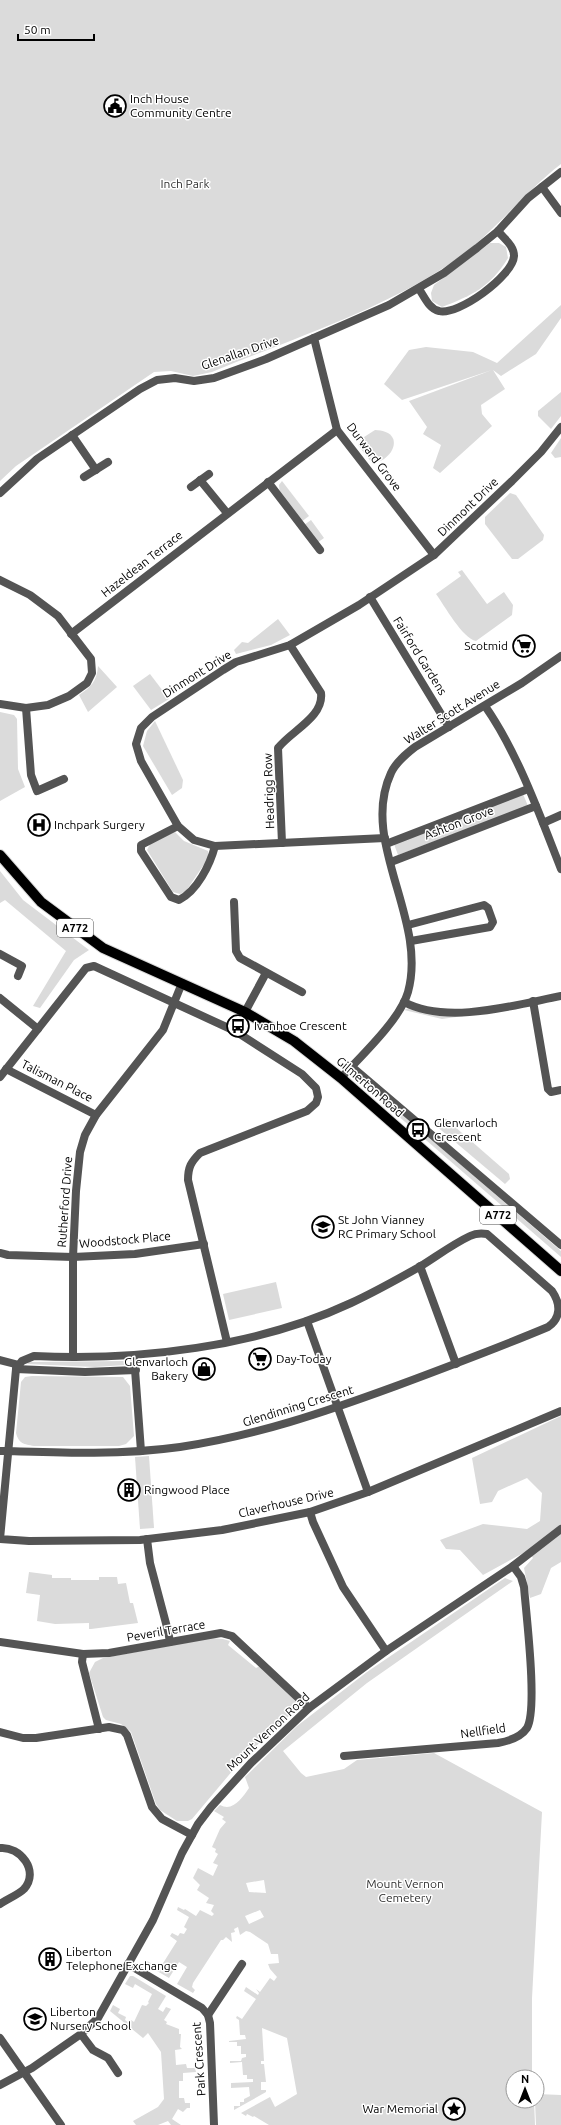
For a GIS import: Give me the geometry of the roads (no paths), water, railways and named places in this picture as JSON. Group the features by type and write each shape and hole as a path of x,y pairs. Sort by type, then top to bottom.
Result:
{"main road":[{"name":"Gilmerton Road","path":"0,855 41,902 82,934 103,948 245,1012 294,1041 341,1078 561,1271"}],"street":[{"name":"Glenallan Drive","path":"0,493 37,459 140,389 157,380 175,378 194,381 214,378 370,314 419,289 444,273 498,231 528,198 561,172"},
{"path":"542,187 561,213"},
{"path":"419,289 433,308 440,311 450,312 487,292 512,265 514,257 513,248 498,231"},
{"name":"Durward Grove","path":"314,338 337,430 434,555"},
{"name":"Dinmont Drive","path":"386,841 215,846 194,840 178,826 142,761 136,744 142,728 152,717 222,670 236,662 290,645 370,597 434,555 512,482 541,452 561,427"},
{"name":"Hazeldean Terrace","path":"71,634 337,430"},
{"path":"72,435 96,470"},
{"path":"84,477 108,462"},
{"path":"191,487 209,474"},
{"path":"200,480 227,513"},
{"path":"268,482 320,550"},
{"path":"0,580 30,595 47,606 58,616 91,659 92,673 87,683 69,696 48,705 26,708 0,704"},
{"name":"Fairford Gardens","path":"370,597 449,727"},
{"name":"Headrigg Row","path":"282,843 278,748 316,712 322,701 321,693 290,645"},
{"name":"Walter Scott Avenue","path":"341,1078 393,1018 404,1002 410,983 411,941 408,925 390,862 386,841 383,805 385,789 391,772 401,759 415,747 485,706 560,659"},
{"path":"485,706 501,732 536,806 561,869"},
{"path":"26,708 31,775 37,791 64,779"},
{"name":"Ashton Grove","path":"386,841 528,789"},
{"name":"Ashton Grove","path":"390,862 536,806"},
{"path":"543,823 561,815"},
{"path":"178,826 140,845 142,851 171,897 178,900 187,896 211,861 215,846"},
{"path":"234,902 236,951 240,958 266,974 302,992"},
{"path":"408,925 484,905 488,908 493,922 490,927 411,941"},
{"path":"0,954 22,966 18,976"},
{"path":"0,1077 86,968 94,966 235,1031 302,1074 316,1088 318,1096 316,1104 307,1112 200,1153 192,1160 188,1169 188,1180 227,1342"},
{"path":"245,1012 266,974"},
{"name":"Rutherford Drive","path":"73,1357 73,1257 76,1191 80,1152 85,1135 96,1115 163,1030 182,983"},
{"path":"404,1002 426,1011 444,1014 459,1013 561,996"},
{"path":"1,1001 38,1029"},
{"path":"533,1001 548,1089 551,1092 561,1090"},
{"name":"Gilmerton Road","path":"351,1066 428,1130 561,1246"},
{"name":"Talisman Place","path":"6,1069 96,1115"},
{"name":"Glendinning Crescent","path":"4,1451 141,1451 181,1447 278,1427 337,1408 456,1364 548,1327 554,1323 559,1312 558,1300 552,1291 487,1234 480,1232 470,1235 420,1266"},
{"name":"Woodstock Place","path":"0,1253 8,1255 73,1257 135,1254 204,1244"},
{"path":"0,1539 4,1451 18,1367 28,1357 134,1356 227,1342 307,1321 351,1303 420,1266 456,1364"},
{"path":"307,1321 368,1492"},
{"path":"134,1356 141,1451"},
{"path":"0,1360 18,1367 85,1372 136,1370"},
{"name":"Claverhouse Drive","path":"0,1539 77,1542 147,1539 222,1530 310,1512 368,1492 561,1410"},
{"path":"310,1512 313,1522 343,1587 386,1651"},
{"name":"Mount Vernon Road","path":"0,2086 24,2073 81,2034 104,2009 153,1920 192,1835 211,1807 229,1786 309,1708 386,1651 513,1566 561,1529"},
{"path":"147,1539 150,1563 170,1642"},
{"name":"Nellfield","path":"344,1756 498,1743 509,1741 524,1732 531,1718 531,1675 524,1587 521,1577 513,1566"},
{"name":"Peveril Terrace","path":"0,1642 83,1654 109,1653 221,1634 232,1636 293,1691 309,1708"},
{"path":"83,1654 82,1662 99,1729"},
{"path":"0,1732 23,1738 36,1738 116,1727 127,1735 152,1807 162,1819 192,1835"},
{"path":"0,1848 10,1849 22,1855 26,1860 29,1878 24,1889 0,1904"},
{"name":"Park Crescent","path":"128,1964 202,2008 208,2015 210,2023 214,2125"},
{"path":"208,2015 242,1964"},
{"path":"81,2034 93,2050 108,2058 118,2073"},
{"path":"0,2038 61,2125"}],"place":[{"name":"Inch House Community Centre","path":"115,106"},
{"name":"Scotmid","path":"524,646"},
{"name":"Inchpark Surgery","path":"39,825"},
{"name":"Ivanhoe Crescent","path":"238,1026"},
{"name":"Glenvarloch Crescent","path":"418,1130"},
{"name":"St John Vianney RC Primary School","path":"323,1227"},
{"name":"Day-Today","path":"260,1359"},
{"name":"Glenvarloch Bakery","path":"204,1369"},
{"name":"Ringwood Place","path":"129,1490"},
{"name":"Liberton Telephone Exchange","path":"50,1959"},
{"name":"Liberton Nursery School","path":"35,2019"},
{"name":"War Memorial","path":"454,2109"}],"park label":[{"name":"Inch Park","path":"185,184"},
{"name":"Mount Vernon Cemetery","path":"405,1891"}]}
